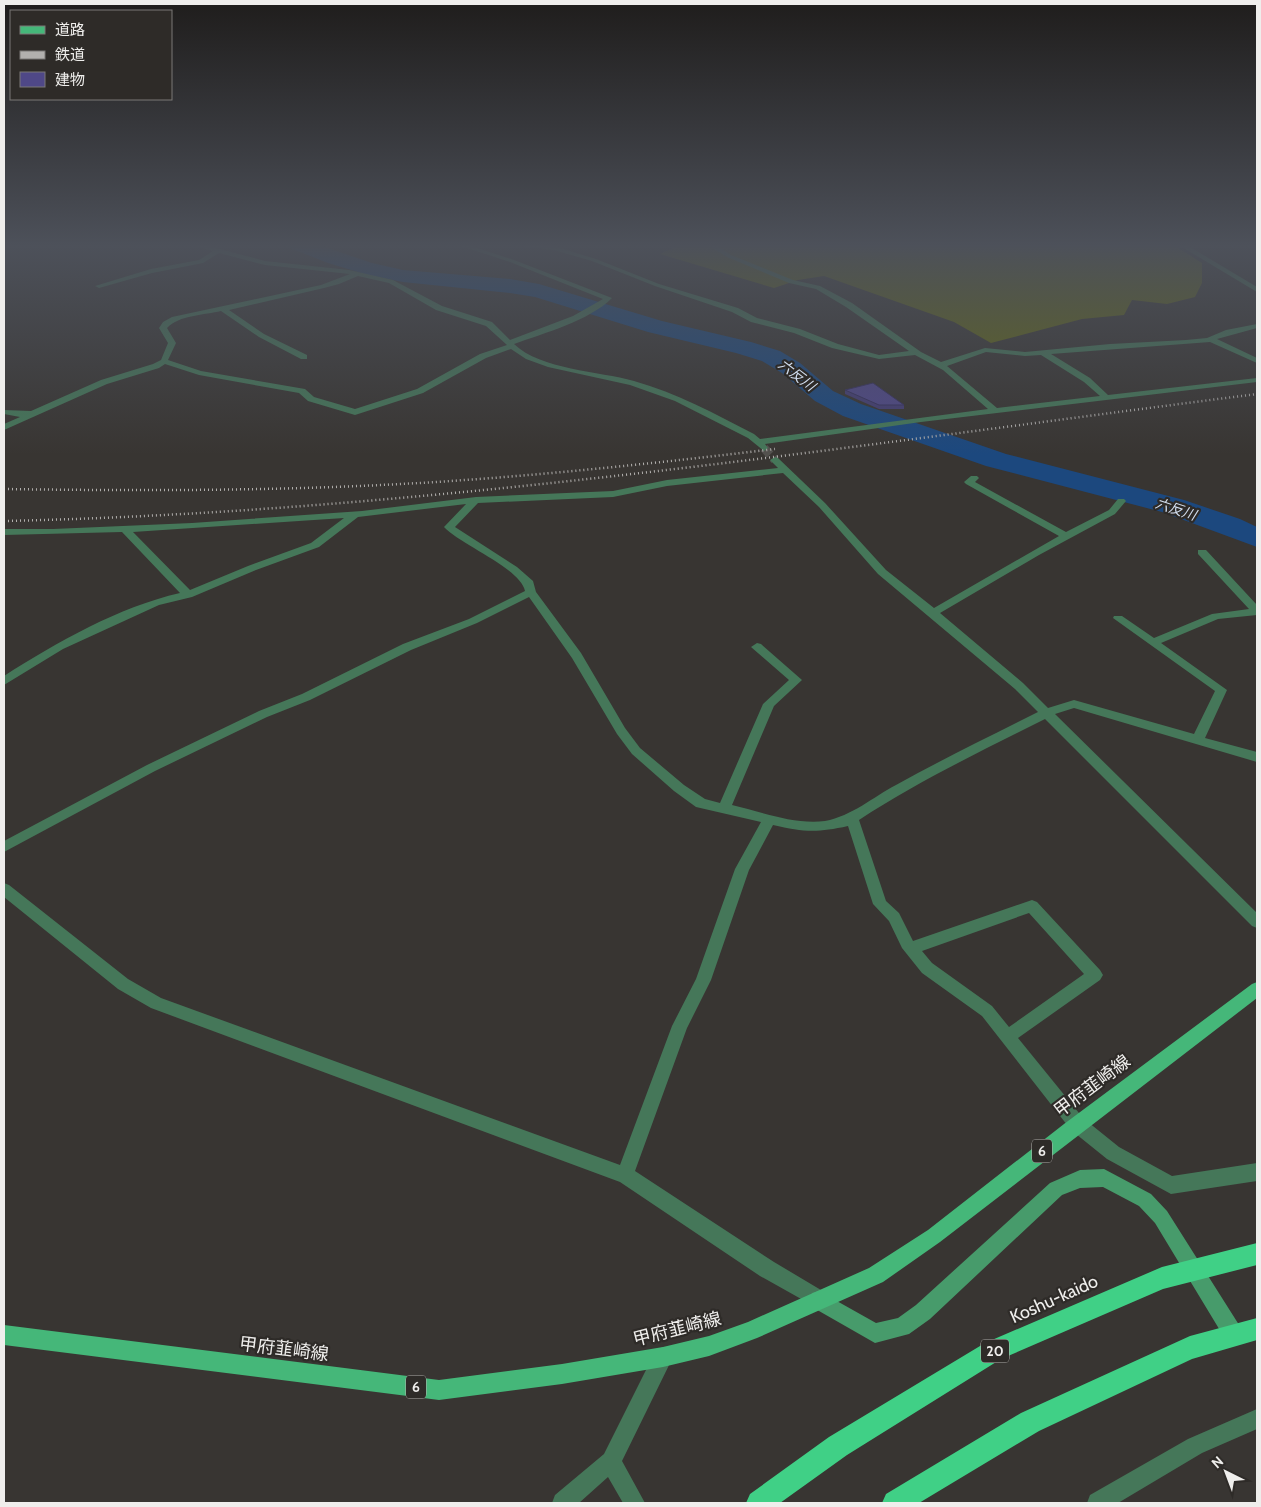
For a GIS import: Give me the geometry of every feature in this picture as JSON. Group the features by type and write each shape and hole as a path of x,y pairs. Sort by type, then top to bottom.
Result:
{"highway":[{"name":"Koshu-kaido","path":"759,1503 838,1446 993,1351 1162,1278 1257,1254"},
{"path":"895,1503 1030,1422 1190,1348 1257,1329"}],"main road":[{"name":"甲府韮崎線","path":"4,1335 439,1390 562,1374 663,1357 709,1346 750,1332 876,1275 920,1246 1077,1124 1257,989"}],"street":[{"path":"4,428 104,382 156,366 164,361 172,343 164,328 166,324 190,314"},
{"path":"231,314 258,334 304,357"},
{"path":"459,314 489,324 510,345 529,356 551,365 632,383 678,399 751,436 761,445 921,419 1257,380"},
{"path":"164,361 199,373 302,391 311,398 355,412 420,391 483,356 579,314"},
{"path":"743,314 754,320 798,331 835,346 878,357 916,353"},
{"path":"861,314 916,353 941,366 996,411"},
{"path":"941,366 985,350 1025,354 1186,342 1210,339 1229,332 1257,326"},
{"path":"1210,339 1257,361"},
{"path":"1044,352 1086,380 1107,398"},
{"path":"4,412 33,414"},
{"path":"775,460 822,506 882,572 1019,686 1257,922"},
{"path":"4,532 125,529 356,514 476,500 613,494 667,483 784,470"},
{"path":"974,478 970,482 1067,536"},
{"path":"476,500 449,527 513,569 529,583 531,592 577,656 621,731 636,751 679,788 701,803 802,826 824,826 847,821 884,797 919,778 1046,713 1074,704 1257,758"},
{"path":"933,613 1112,512 1121,501"},
{"path":"4,681 59,646 156,602 188,595 252,568 315,545 356,514"},
{"path":"125,529 188,595"},
{"path":"1202,552 1257,611"},
{"path":"4,847 151,768 263,714 306,697 407,647 473,621 531,592"},
{"path":"1153,642 1216,616 1257,611"},
{"path":"1118,618 1221,690 1198,740"},
{"path":"724,809 770,704 796,680 757,647"},
{"path":"852,818 880,904 894,917 911,948 927,968 986,1011 1077,1124 1113,1153 1171,1185 1257,1172"},
{"path":"625,1174 680,1026 703,980 742,869 770,820"},
{"path":"4,889 123,984 156,1003 625,1174 767,1269 875,1333 902,1327 923,1312 1056,1189 1080,1179 1104,1178 1145,1200 1161,1217 1234,1335"},
{"path":"911,948 1032,906 1094,974 1007,1037"},
{"path":"563,1503 611,1461 663,1357"},
{"path":"1098,1503 1195,1446 1257,1419"},
{"path":"611,1461 634,1503"}],"shaded area":[{"path":"932,314 1124,314 1082,319 991,343 954,322"}],"building":[{"path":"873,383 904,405 879,405 845,390"}],"waterway":[{"name":"六反川","path":"615,314 656,327 743,347 771,356 791,368 824,396 852,410 910,431 996,460 1173,506 1229,525 1257,538"}],"tunnel":[{"path":"764,448 775,460"}],"railway":[{"path":"4,521 161,515 318,505 475,491 788,455 1257,394"},
{"path":"4,489 212,490 419,483 597,469 775,449"}]}
